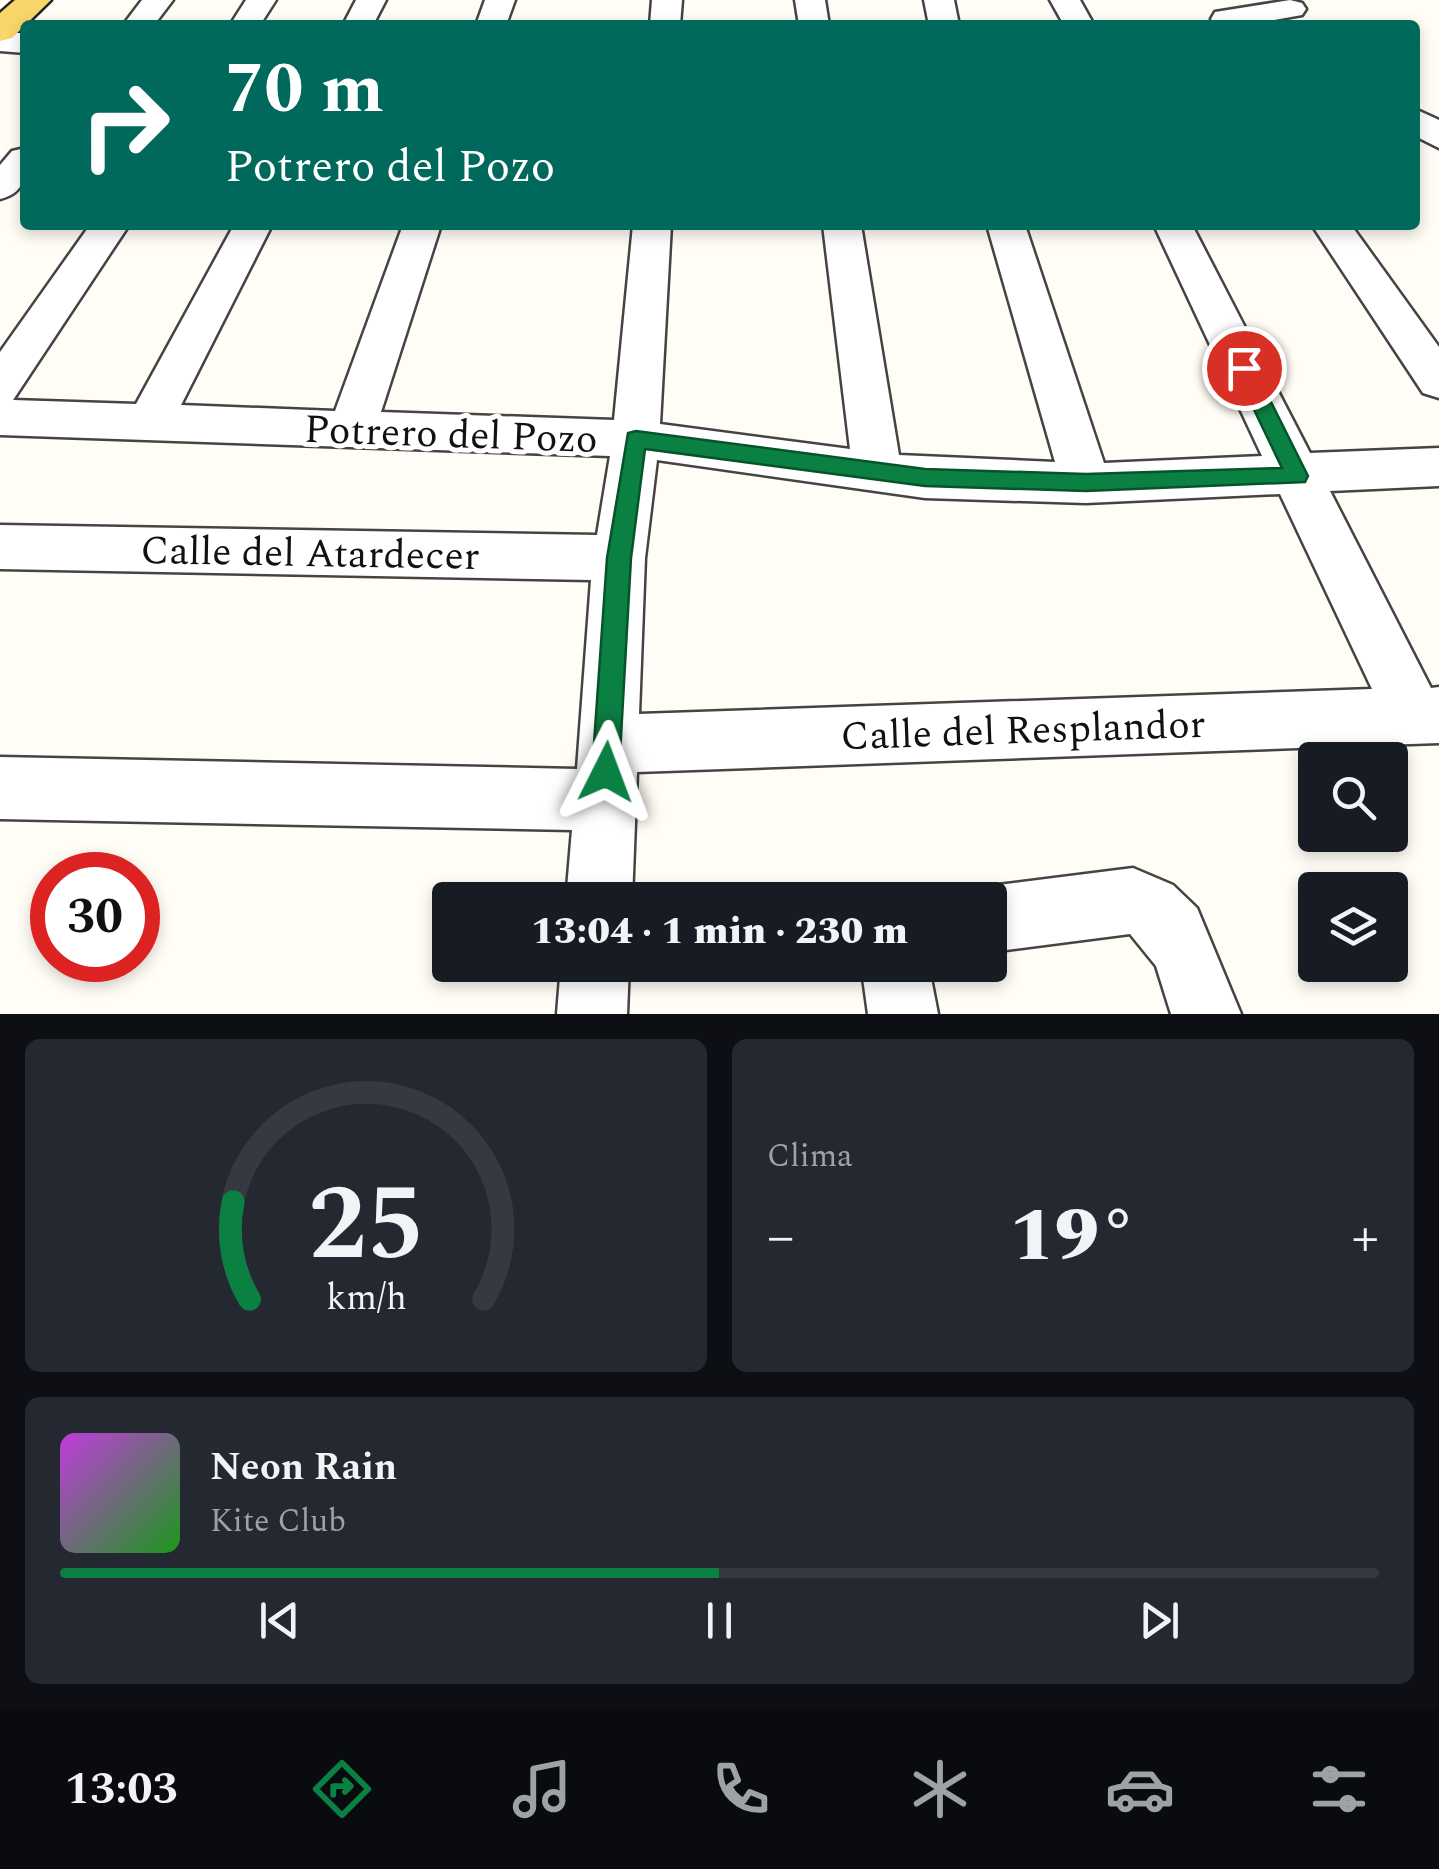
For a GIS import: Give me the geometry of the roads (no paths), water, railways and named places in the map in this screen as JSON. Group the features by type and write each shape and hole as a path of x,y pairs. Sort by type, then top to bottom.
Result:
{"main road":[{"path":"0,31 35,0"}],"street":[{"path":"142,20 158,0"},
{"path":"1218,15 1297,11"},
{"path":"1423,102 1439,137"},
{"path":"0,188 20,165"},
{"path":"0,387 107,230"},
{"path":"149,422 250,230"},
{"path":"352,430 420,230"},
{"path":"600,882 619,558 636,439 652,230"},
{"path":"843,230 877,470"},
{"path":"1008,230 1086,482"},
{"path":"1175,230 1297,476 1426,716"},
{"path":"1334,230 1439,381"},
{"name":"Potrero del Pozo","path":"0,417 636,439 925,478 1086,482 1439,467"},
{"name":"Calle del Atardecer","path":"0,547 619,558"},
{"name":"Calle del Resplandor","path":"0,788 606,772 1426,716"},
{"path":"1007,917 1133,901 1149,906 1176,928 1206,1014"},
{"path":"592,1014 594,982"}]}
